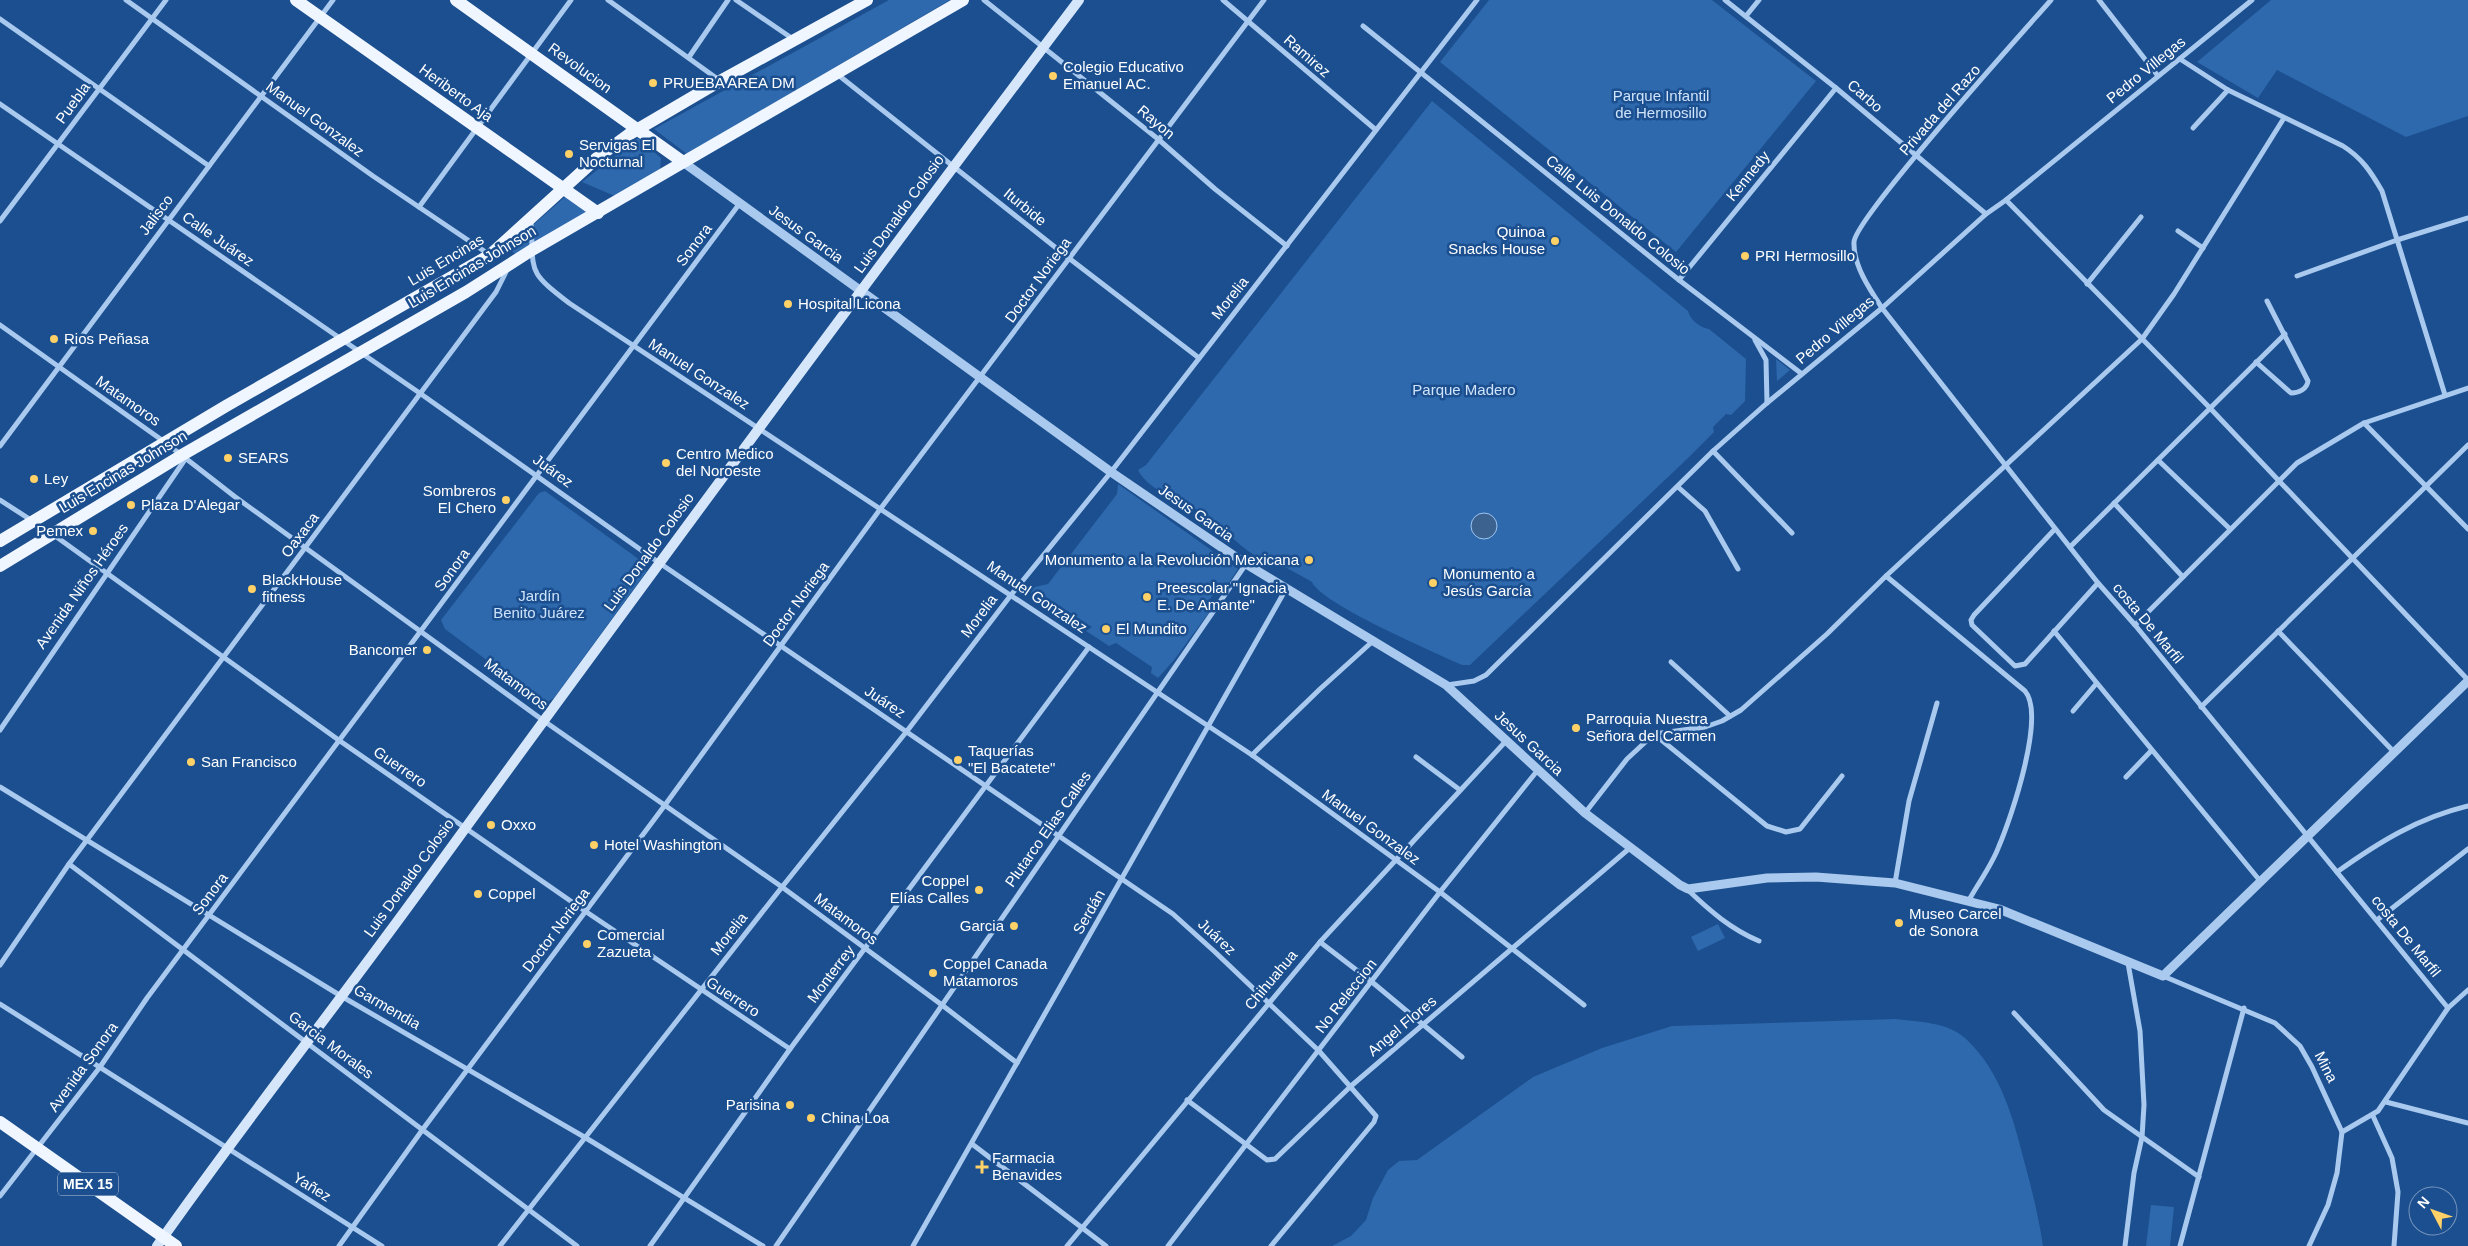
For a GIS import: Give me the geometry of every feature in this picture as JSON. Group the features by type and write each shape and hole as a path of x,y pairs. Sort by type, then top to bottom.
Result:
{"main road":[{"name":"Heriberto Aja","path":"296,0 598,212"},
{"name":"Revolucion","path":"456,0 683,162"},
{"name":"Luis Encinas Johnson","path":"0,566 51,533 358,352 963,0"},
{"name":"Luis Donaldo Colosio","path":"160,1242 466,827 658,562 759,429 953,165 1079,0"},
{"name":"Luis Encinas","path":"0,541 341,340 490,255 598,157 637,129 859,2"},
{"name":"MEX 15","path":"0,1122 160,1242 176,1246"}],"street":[{"name":"Manuel Gonzalez","path":"126,0 490,255"},
{"name":"Puebla","path":"0,221 166,0"},
{"name":"Jalisco","path":"0,446 333,0"},
{"path":"419,207 571,0"},
{"path":"608,0 720,81"},
{"path":"689,57 728,0"},
{"path":"736,0 794,40"},
{"name":"Rayon","path":"984,0 1158,139 1214,189 1286,246"},
{"name":"Ramirez","path":"1223,0 1376,130"},
{"name":"Doctor Noriega","path":"339,1246 423,1129 665,805 881,508 982,377 1158,139 1264,0"},
{"name":"Morelia","path":"500,1246 782,886 907,732 1011,595 1111,472 1477,0"},
{"name":"Carbo","path":"1725,0 1836,88 1986,214"},
{"path":"1746,16 1759,0"},
{"name":"Privada del Razo","path":"1854,241 1862,223 1915,156 2051,0"},
{"path":"2099,0 2158,76"},
{"name":"Pedro Villegas","path":"1446,685 1474,681 1486,675 1713,451 1767,403 1882,308 1986,214 2006,200 2252,0"},
{"path":"0,19 209,166"},
{"name":"Calle Luis Donaldo Colosio","path":"1363,26 1679,280 1802,374"},
{"path":"2180,59 2228,90 2358,155 2369,168 2382,191 2444,395"},
{"name":"Iturbide","path":"836,74 1070,259 1200,358"},
{"name":"Kennedy","path":"1679,280 1836,88"},
{"path":"2193,128 2228,90"},
{"name":"Calle Juárez","path":"0,104 421,394"},
{"path":"1585,813 1627,759 1654,734 1705,727 1741,710 1778,678 2142,339 2174,294 2284,118"},
{"name":"Jesus Garcia","path":"683,162 1111,472 1246,564 1446,685 1537,771 1585,813 1632,846 1680,885 1688,889"},
{"path":"1688,889 1767,878 1816,877 1895,883 1969,900 2021,918 2163,976 2468,681 2209,407 2006,200"},
{"name":"Sonora","path":"183,950 740,203"},
{"path":"2087,284 2141,217"},
{"path":"2297,276 2397,240 2468,218"},
{"name":"Manuel Gonzalez","path":"531,219 533,271 540,280 569,303 1252,755 1440,892 1584,1005"},
{"path":"2178,231 2203,248"},
{"name":"costa De Marfil","path":"1854,241 1856,258 1882,308 2098,583 2135,625 2448,1008"},
{"name":"Oaxaca","path":"0,965 69,864 496,292 509,265"},
{"path":"2256,362 2291,393 2305,388 2308,381 2267,301"},
{"name":"Matamoros","path":"0,325 184,456 306,548 544,720 782,886 942,1004 1017,1063"},
{"path":"2070,547 2209,407 2285,334"},
{"path":"1754,337 1766,360 1767,403"},
{"path":"2135,625 2297,463 2364,423 2468,388"},
{"name":"Juárez","path":"421,394 658,562 1173,914 1319,1051 1374,1112 1374,1122 1270,1246"},
{"path":"2364,423 2468,529"},
{"path":"2201,707 2468,445"},
{"path":"1713,451 1792,533"},
{"name":"Avenida Niños Héroes","path":"0,730 184,456"},
{"path":"2158,460 2230,530"},
{"path":"1678,487 1705,511 1738,569"},
{"name":"Guerrero","path":"0,500 51,533 340,741 701,991 790,1049"},
{"path":"2114,503 2183,577"},
{"path":"2055,529 1990,596 1971,620 1972,625 2015,666 2025,664 2098,583"},
{"name":"Plutarco Elias Calles","path":"776,1246 1246,564"},
{"path":"1886,576 2025,692 2032,704 2027,752 2020,786 1999,848 1969,900"},
{"name":"Serdán","path":"913,1246 1210,727 1286,589"},
{"path":"2054,631 2151,751 2261,882"},
{"path":"2278,631 2394,752"},
{"path":"1252,755 1320,688 1373,641"},
{"name":"Monterrey","path":"650,1246 790,1049 986,788 1089,647"},
{"path":"1671,662 1730,716"},
{"path":"2073,711 2096,684"},
{"path":"1895,883 1909,801 1937,704"},
{"path":"1654,734 1767,826 1786,832 1800,830 1842,776"},
{"name":"Chihuahua","path":"1067,1246 1267,1003 1320,942 1506,741"},
{"path":"2126,777 2151,751"},
{"path":"1416,757 1460,790"},
{"name":"No Releccion","path":"1170,1246 1440,892 1537,771"},
{"name":"Garmendia","path":"0,788 210,914 341,996 586,1138 763,1246"},
{"path":"2337,872 2379,843 2414,824 2439,814 2468,806"},
{"name":"Angel Flores","path":"1187,1100 1246,1146 1267,1160 1275,1159 1351,1086 1632,846"},
{"path":"2377,920 2468,849"},
{"name":"Garcia Morales","path":"69,864 577,1246"},
{"path":"1688,889 1709,911 1728,925 1758,941"},
{"path":"1320,942 1372,982 1462,1057"},
{"name":"Avenida Sonora","path":"0,1196 100,1068 183,950"},
{"path":"2125,1246 2134,1173 2142,1137 2144,1105 2140,1030 2128,963"},
{"name":"Mina","path":"2163,976 2244,1008 2275,1023 2300,1046 2342,1132"},
{"path":"2310,1246 2333,1189 2342,1132 2373,1116 2386,1102 2448,1008 2468,990"},
{"name":"Yañez","path":"0,1004 382,1246"},
{"path":"2180,1246 2244,1008"},
{"path":"2014,1013 2097,1103 2199,1177"},
{"path":"2386,1102 2468,1123"},
{"path":"2373,1116 2392,1158 2398,1192 2394,1246"},
{"path":"972,1144 1106,1246"}],"green space":[{"path":"889,0 950,0 687,154 654,129"},
{"name":"Parque Infantil de Hermosillo","path":"1489,0 1712,0 1816,81 1676,252 1440,62"},
{"path":"2271,0 2468,0 2468,116 2406,137 2277,70 2258,98 2197,62"},
{"name":"Parque Madero","path":"1432,101 1688,311 1696,323 1709,329 1746,359 1745,401 1731,415 1726,414 1713,427 1714,432 1687,459 1470,665 1462,665 1357,615 1336,603 1320,591 1312,582 1282,566 1257,557 1208,517 1154,487 1142,477 1138,470 1146,465"},
{"path":"638,138 661,158 660,170 617,197 582,182"},
{"path":"566,196 589,210 518,256 507,248"},
{"path":"1776,359 1790,370 1777,381"},
{"path":"1118,484 1238,569 1228,584 1221,583 1209,600 1213,607 1174,660 1158,678 1151,673 1152,667 1116,643 1109,646 1086,631 1092,627 1049,599 1040,599 1029,591 1035,587 1048,584 1117,494"},
{"name":"Jardín Benito Juárez","path":"545,491 644,563 646,572 554,698 547,702 539,699 445,629 441,620 539,493"},
{"path":"1718,924 1725,938 1698,951 1691,937"},
{"path":"1896,1019 1941,1026 1958,1033 1978,1051 1988,1066 2005,1098 2017,1133 2040,1226 2043,1246 1332,1246 1351,1236 1366,1220 1373,1198 1388,1170 1399,1161 1417,1160 1533,1077 1602,1048 1672,1026"},
{"path":"2151,1205 2174,1207 2170,1246 2146,1246"}],"shaded area":[{"path":"1484,513 1493,517 1497,526 1493,535 1484,539 1475,535 1471,526 1475,517"}],"place":[{"name":"Colegio Educativo Emanuel AC.","path":"1053,76"},
{"name":"PRUEBA AREA DM","path":"653,83"},
{"name":"Servigas El Nocturnal","path":"569,154"},
{"name":"Quinoa Snacks House","path":"1555,241"},
{"name":"PRI Hermosillo","path":"1745,256"},
{"name":"Hospital Licona","path":"788,304"},
{"name":"Rios Peñasa","path":"54,339"},
{"name":"SEARS","path":"228,458"},
{"name":"Centro Medico del Noroeste","path":"666,463"},
{"name":"Ley","path":"34,479"},
{"name":"Sombreros El Chero","path":"506,500"},
{"name":"Plaza D'Alegar","path":"131,505"},
{"name":"Pemex","path":"93,531"},
{"name":"Monumento a la Revolución Mexicana","path":"1309,560"},
{"name":"Monumento a Jesús García","path":"1433,583"},
{"name":"BlackHouse fitness","path":"252,589"},
{"name":"Preescolar \"Ignacia E. De Amante\"","path":"1147,597"},
{"name":"El Mundito","path":"1106,629"},
{"name":"Bancomer","path":"427,650"},
{"name":"Parroquia Nuestra Señora del Carmen","path":"1576,728"},
{"name":"Taquerías \"El Bacatete\"","path":"958,760"},
{"name":"San Francisco","path":"191,762"},
{"name":"Oxxo","path":"491,825"},
{"name":"Hotel Washington","path":"594,845"},
{"name":"Coppel Elías Calles","path":"979,890"},
{"name":"Coppel","path":"478,894"},
{"name":"Museo Carcel de Sonora","path":"1899,923"},
{"name":"Garcia","path":"1014,926"},
{"name":"Comercial Zazueta","path":"587,944"},
{"name":"Coppel Canada Matamoros","path":"933,973"},
{"name":"Parisina","path":"790,1105"},
{"name":"China Loa","path":"811,1118"},
{"name":"Farmacia Benavides","path":"982,1167"}]}
